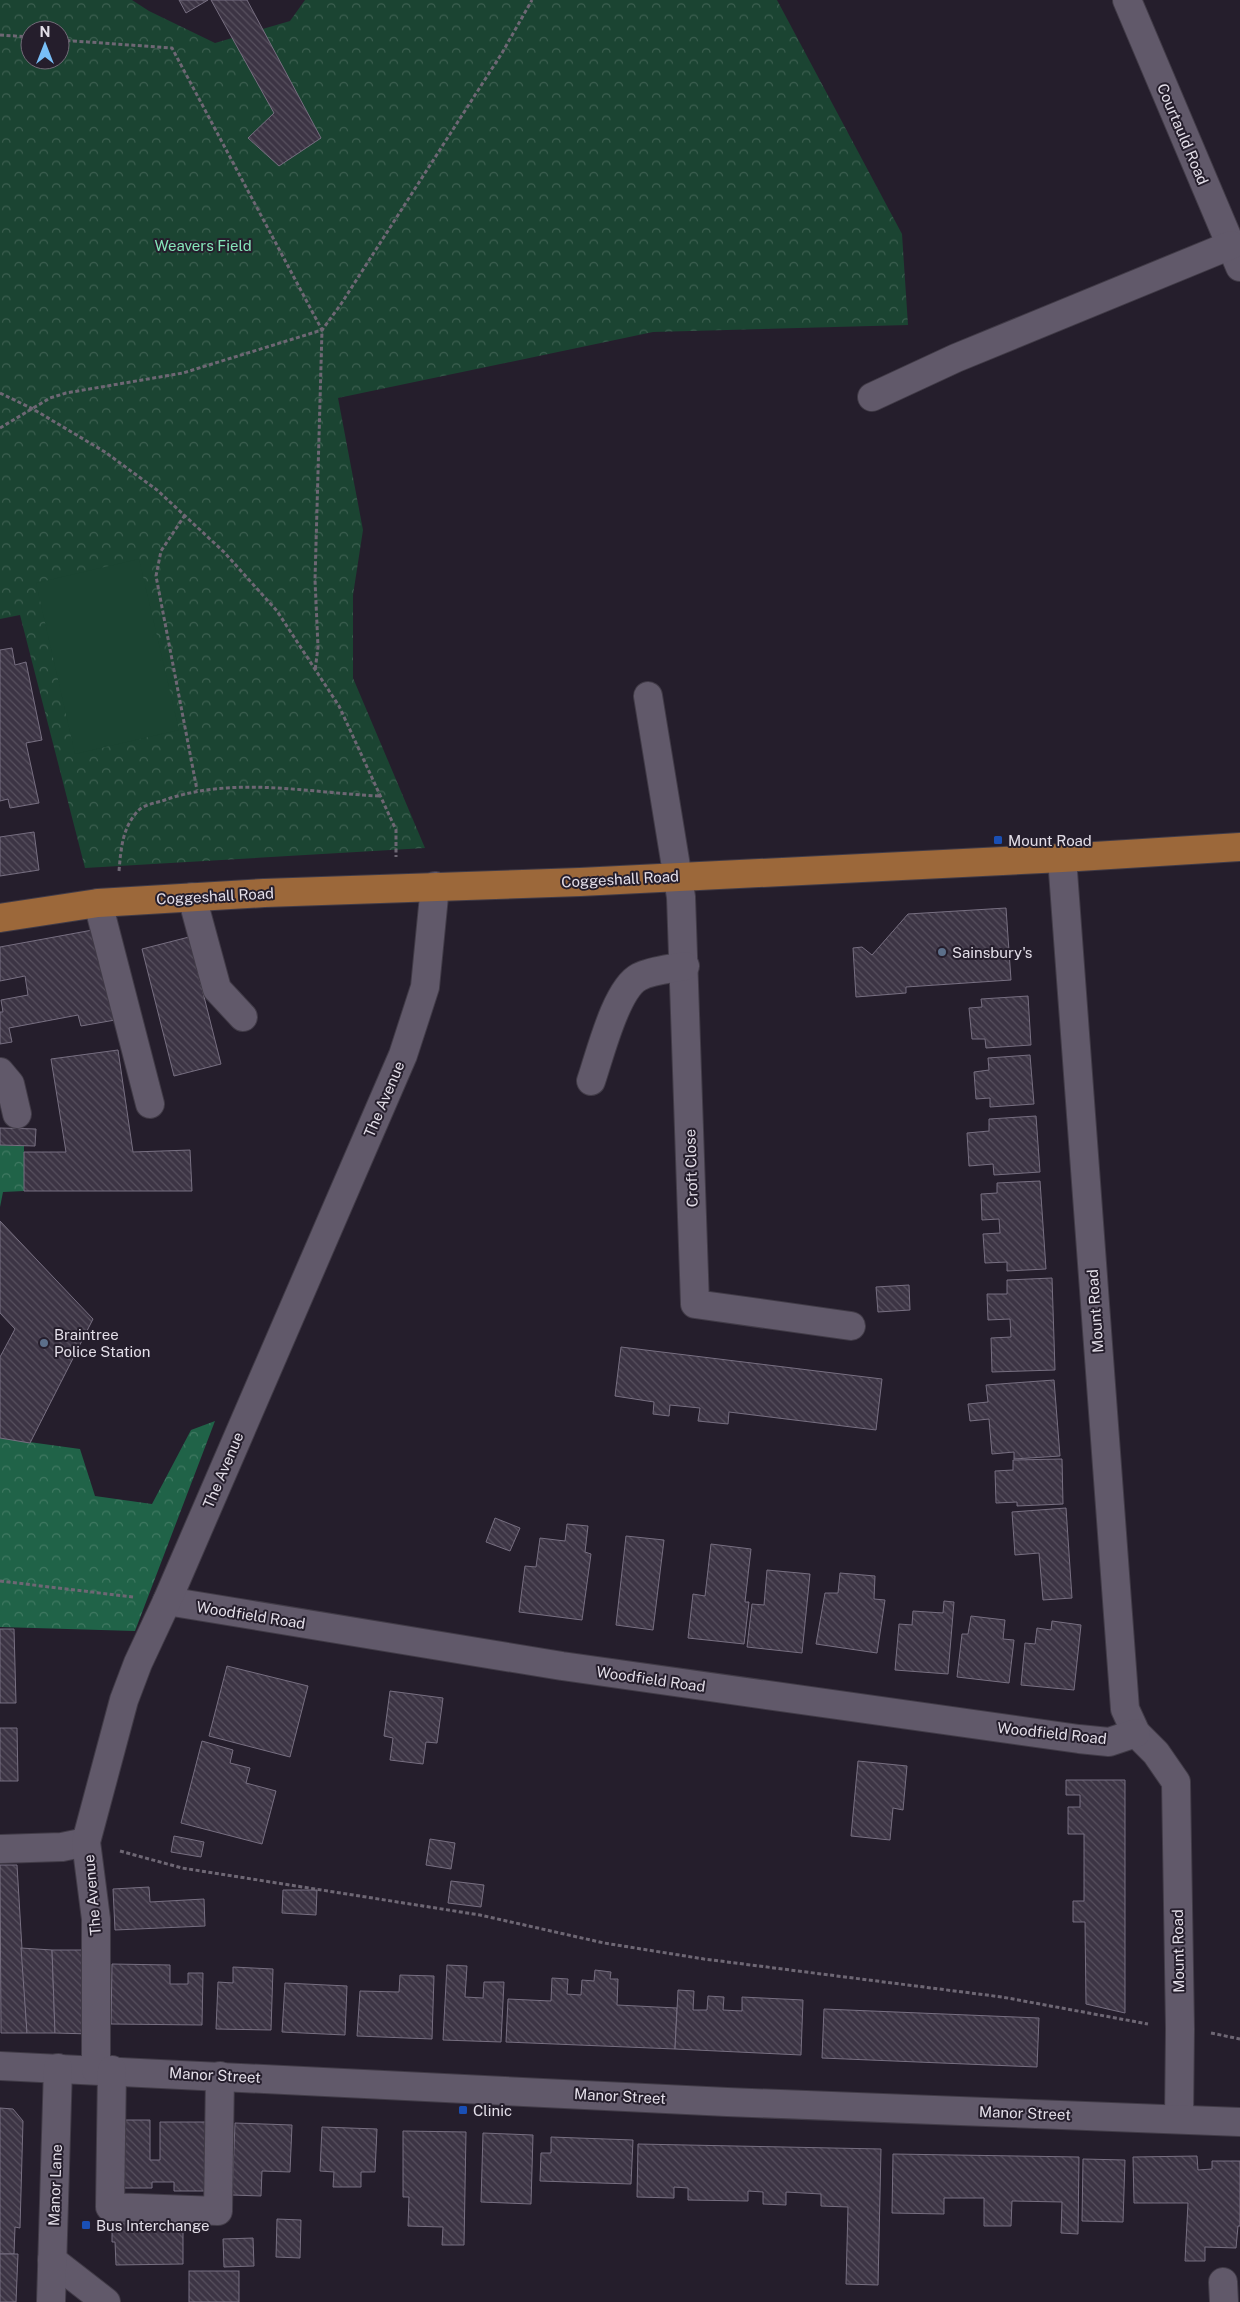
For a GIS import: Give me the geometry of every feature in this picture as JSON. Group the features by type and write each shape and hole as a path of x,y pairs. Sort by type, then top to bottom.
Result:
{"main road":[{"name":"Coggeshall Road","path":"0,918 107,902 192,897 1062,858 1240,847"}],"street":[{"name":"Courtauld Road","path":"1126,0 1235,256"},
{"path":"872,397 965,355 1235,256"},
{"name":"Croft Close","path":"648,696 681,897 685,966 695,1304 851,1326"},
{"name":"Mount Road","path":"1062,858 1124,1709 1136,1733 1156,1753 1176,1782 1180,2029 1179,2120"},
{"name":"The Avenue","path":"220,2076 218,2212 110,2207 96,1919 86,1842 124,1700 138,1664 167,1601 402,1055 424,987 435,886"},
{"path":"192,897 217,989 243,1017"},
{"path":"107,902 150,1104"},
{"path":"591,1081 619,1000 628,984 641,976 685,966"},
{"path":"0,1072 10,1084 17,1114"},
{"name":"Woodfield Road","path":"167,1601 562,1666 1079,1739 1109,1742 1136,1733"},
{"path":"0,1849 62,1847 86,1842"},
{"name":"Manor Street","path":"0,2066 727,2102 1240,2122"},
{"name":"Manor Lane","path":"52,2281 58,2068"},
{"path":"52,2281 75,2302"},
{"path":"52,2281 106,2302"}],"path":[{"path":"0,428 50,398 184,373 322,330 346,296 496,61 532,0"},
{"path":"0,35 20,37"},
{"path":"70,41 172,48 322,330 315,580 318,647 315,671"},
{"path":"0,393 33,409 105,452 157,490 224,552 277,611 339,706 396,830 396,888"},
{"path":"185,515 162,551 156,576 197,790"},
{"path":"107,902 123,834 139,809 197,790 226,786 254,786 380,796"},
{"path":"0,1581 167,1601"},
{"path":"86,1842 182,1868 480,1915 604,1943 704,1959 1002,1996 1240,2039"}],"green space":[{"name":"Weavers Field","path":"0,0 132,0 149,11 215,43 290,21 305,0 777,0 902,234 908,325 653,332 338,398 363,530 353,595 353,678 425,848 85,868 20,615 0,619"},
{"path":"139,559 179,730 75,754 36,583"},
{"path":"0,1145 24,1146 24,1191 3,1192 0,1207"},
{"path":"215,1421 135,1631 0,1627 0,1438 80,1449 95,1496 152,1504 191,1430"}],"building":[{"path":"179,0 208,0 186,13"},
{"path":"211,0 247,0 321,138 279,166 248,138 274,113"},
{"path":"12,648 15,665 26,662 42,740 26,743 39,803 10,808 8,799 0,801 0,650"},
{"path":"34,832 39,870 0,876 0,837"},
{"name":"Sainsbury's","path":"1006,908 1011,980 906,987 906,993 856,997 853,948 862,947 872,955 908,914"},
{"path":"98,929 115,1020 81,1026 78,1015 9,1028 12,1042 0,1044 0,1012 3,1012 1,1000 28,995 25,976 0,981 0,947"},
{"path":"189,937 221,1064 174,1076 142,949"},
{"path":"1028,996 1031,1045 986,1048 985,1039 972,1039 969,1008 982,1007 981,999"},
{"path":"118,1050 133,1152 190,1150 192,1191 24,1191 24,1152 66,1152 51,1059"},
{"path":"1030,1055 1034,1104 990,1107 990,1098 976,1099 974,1072 989,1070 988,1058"},
{"path":"1036,1116 1040,1172 994,1175 993,1164 969,1166 967,1133 989,1131 989,1119"},
{"path":"0,1128 36,1129 35,1146 0,1145"},
{"path":"1040,1181 1046,1269 1007,1271 1007,1262 985,1263 983,1234 1000,1233 999,1219 982,1220 981,1194 997,1193 997,1183"},
{"name":"Braintree Police Station","path":"0,1221 93,1319 30,1443 0,1438 0,1357 15,1329 0,1313"},
{"path":"1052,1278 1055,1370 992,1372 991,1338 1011,1337 1010,1319 988,1320 987,1294 1007,1294 1007,1280"},
{"path":"909,1285 910,1310 878,1312 876,1287"},
{"path":"621,1347 882,1379 876,1430 729,1412 728,1424 698,1421 700,1408 670,1405 669,1416 653,1414 654,1402 615,1396"},
{"path":"1054,1380 1060,1456 1014,1459 1014,1452 992,1454 989,1419 970,1421 968,1404 988,1402 986,1385"},
{"path":"1062,1459 1063,1504 1017,1506 1017,1502 996,1503 995,1471 1013,1470 1013,1460"},
{"path":"1066,1508 1072,1598 1043,1600 1039,1553 1015,1555 1012,1512"},
{"path":"495,1518 520,1528 510,1551 486,1542"},
{"path":"567,1524 588,1526 585,1552 591,1554 582,1620 519,1612 525,1566 536,1567 540,1538 565,1541"},
{"path":"626,1536 664,1540 653,1630 616,1625"},
{"path":"711,1544 751,1549 745,1602 749,1602 744,1644 688,1638 693,1594 705,1596"},
{"path":"767,1570 810,1574 802,1653 747,1647 752,1604 764,1605"},
{"path":"840,1573 875,1576 874,1599 885,1600 877,1653 816,1644 825,1593 838,1593"},
{"path":"944,1601 954,1602 948,1674 895,1670 899,1624 912,1625 913,1611 943,1613"},
{"path":"971,1616 1005,1620 1003,1639 1014,1640 1009,1683 957,1677 962,1634 968,1634"},
{"path":"1052,1621 1081,1625 1074,1690 1021,1685 1025,1643 1035,1644 1037,1628 1051,1630"},
{"path":"0,1629 14,1629 16,1703 0,1703"},
{"path":"227,1666 308,1686 290,1757 209,1736"},
{"path":"390,1691 443,1698 437,1743 426,1742 423,1764 390,1760 393,1738 384,1736"},
{"path":"0,1728 17,1728 18,1781 0,1781"},
{"path":"202,1741 233,1750 230,1763 250,1768 246,1783 276,1791 262,1844 181,1823"},
{"path":"858,1761 907,1766 903,1810 893,1808 890,1840 851,1836"},
{"path":"1066,1780 1125,1780 1125,2013 1086,2004 1085,1922 1073,1922 1073,1901 1084,1901 1084,1834 1068,1834 1068,1807 1080,1807 1080,1795 1066,1795"},
{"path":"174,1836 204,1842 201,1857 171,1852"},
{"path":"430,1839 455,1843 451,1869 426,1865"},
{"path":"0,1865 17,1865 27,2033 1,2033"},
{"path":"451,1881 484,1885 481,1907 448,1903"},
{"path":"149,1887 150,1902 204,1899 205,1926 115,1930 113,1889"},
{"path":"283,1890 317,1890 316,1915 282,1913"},
{"path":"21,1948 52,1950 55,2033 27,2033"},
{"path":"52,1950 86,1950 91,2034 55,2033"},
{"path":"112,1964 170,1965 170,1984 188,1984 188,1973 203,1973 202,2025 111,2024"},
{"path":"447,1965 467,1966 465,1997 483,1998 484,1982 504,1982 501,2042 443,2040"},
{"path":"233,1967 273,1969 271,2030 216,2029 218,1982 233,1983"},
{"path":"595,1970 611,1972 610,1979 618,1979 617,2005 677,2008 675,2049 506,2042 508,1999 551,2001 552,1978 568,1979 567,1994 581,1995 582,1980 594,1981"},
{"path":"400,1975 434,1976 432,2039 357,2036 360,1991 399,1992"},
{"path":"285,1983 347,1986 345,2035 282,2032"},
{"path":"678,1990 694,1991 693,2010 707,2010 708,1996 724,1997 723,2010 742,2011 742,1997 803,2000 801,2055 675,2049"},
{"path":"824,2009 1039,2018 1037,2067 822,2058"},
{"path":"0,2108 13,2109 23,2121 20,2228 15,2227 14,2254 0,2254"},
{"path":"121,2120 150,2120 150,2160 160,2160 160,2122 208,2122 208,2191 174,2191 174,2182 152,2182 152,2188 121,2188"},
{"path":"235,2123 292,2125 290,2172 262,2171 261,2196 232,2195"},
{"path":"322,2127 377,2129 375,2172 361,2172 361,2187 333,2187 334,2172 320,2171"},
{"path":"403,2131 466,2132 464,2245 442,2245 443,2227 408,2226 409,2197 403,2197"},
{"path":"483,2133 533,2135 531,2204 481,2202"},
{"path":"551,2137 633,2140 631,2184 540,2181 541,2153 551,2153"},
{"path":"638,2144 881,2149 878,2285 846,2284 848,2207 821,2206 821,2194 786,2192 786,2205 763,2204 763,2192 748,2191 748,2201 688,2200 688,2188 674,2187 674,2198 637,2197"},
{"path":"893,2154 1079,2157 1078,2234 1061,2233 1062,2202 1012,2201 1011,2226 984,2226 984,2198 944,2198 944,2214 892,2213"},
{"path":"1197,2156 1198,2170 1212,2169 1212,2161 1240,2161 1240,2226 1238,2226 1236,2248 1205,2247 1205,2261 1185,2261 1188,2203 1134,2203 1133,2157"},
{"path":"1083,2159 1125,2160 1123,2222 1082,2221"},
{"path":"277,2219 301,2220 300,2258 276,2257"},
{"path":"183,2222 183,2264 116,2265 115,2242 112,2242 112,2223"},
{"path":"253,2238 254,2266 224,2267 223,2239"},
{"path":"0,2254 18,2254 16,2302 0,2302"},
{"path":"189,2271 239,2271 239,2302 189,2302"}],"place":[{"name":"Mount Road","path":"998,840"},
{"name":"Sainsbury's","path":"942,952"},
{"name":"Braintree Police Station","path":"44,1343"},
{"name":"Clinic","path":"463,2110"},
{"name":"Bus Interchange","path":"86,2225"}]}
